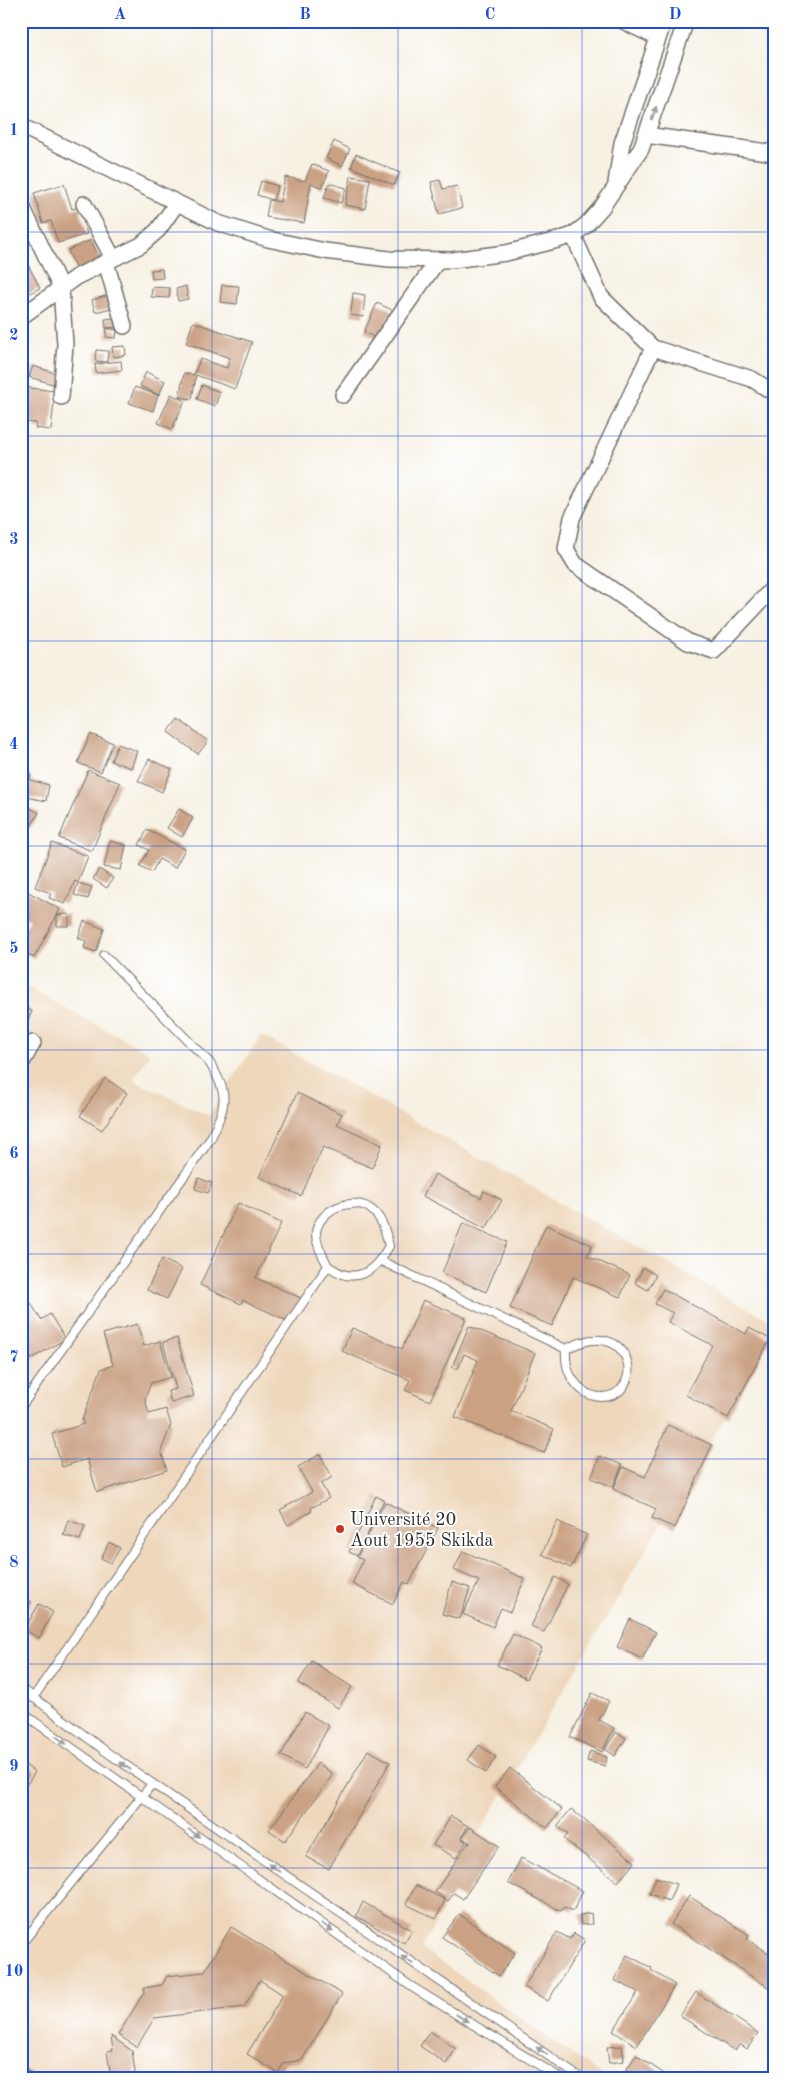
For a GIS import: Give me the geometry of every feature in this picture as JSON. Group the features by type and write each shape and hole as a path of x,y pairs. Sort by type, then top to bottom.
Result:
{"street":[{"path":"623,21 658,38"},
{"path":"615,186 622,143 664,21"},
{"path":"21,126 218,224 268,239 325,251 389,259 452,260 506,252 574,235 602,207 641,149 686,21"},
{"path":"646,135 774,153"},
{"path":"21,317 76,277 141,245 158,230 177,203"},
{"path":"21,204 61,288 65,344 60,397"},
{"path":"84,204 110,260 124,326"},
{"path":"574,235 601,297 653,348 752,379 774,392"},
{"path":"343,395 438,260"},
{"path":"653,348 572,518 566,549 575,564 688,642 714,651 774,587"},
{"path":"21,1064 33,1043"}],"lane":[{"path":"21,1407 211,1138 221,1116 224,1101 221,1080 209,1062 104,955"},
{"path":"350,1204 362,1205 372,1210 384,1228 389,1246 381,1261 364,1274 345,1275 328,1266 319,1248 316,1233 322,1216 333,1209 350,1204"},
{"path":"381,1261 566,1349"},
{"path":"33,1698 328,1266"},
{"path":"593,1339 607,1340 622,1348 627,1356 629,1367 624,1386 612,1396 598,1397 586,1394 574,1382 567,1371 566,1349 579,1342 593,1339"},
{"path":"21,1688 152,1784 582,2079"},
{"path":"21,1712 412,1987 562,2079"},
{"path":"21,1944 152,1784"}],"shaded area":[{"name":"Université 20 Aout 1955 Skikda","path":"21,984 150,1053 133,1080 209,1116 261,1035 774,1323 774,1334 482,1828 439,1917 421,1948 607,2079 21,2079"}],"building":[{"path":"334,141 350,149 342,166 326,158"},
{"path":"356,154 400,173 394,185 351,167"},
{"path":"312,164 329,171 322,188 311,183 304,223 266,217 269,200 280,202 285,177 305,181"},
{"path":"351,176 370,179 365,209 345,205"},
{"path":"440,180 443,189 457,186 462,208 439,214 431,182"},
{"path":"261,181 278,186 273,200 257,195"},
{"path":"329,183 346,188 341,203 324,198"},
{"path":"64,184 72,209 79,207 87,234 58,243 51,221 43,223 34,193"},
{"path":"91,240 101,261 77,272 68,250"},
{"path":"21,251 40,288 24,296 21,290"},
{"path":"162,269 163,278 152,279 151,270"},
{"path":"222,285 239,286 237,304 220,302"},
{"path":"186,286 188,299 178,301 176,289"},
{"path":"152,287 170,288 169,298 151,297"},
{"path":"353,293 365,295 363,317 351,315"},
{"path":"109,295 112,308 95,312 92,300"},
{"path":"377,303 392,310 378,339 364,332"},
{"path":"120,317 121,327 106,328 105,319"},
{"path":"193,322 252,342 235,389 196,375 192,399 179,397 184,373 194,375 200,359 227,368 230,358 186,343"},
{"path":"107,328 117,330 116,338 106,337"},
{"path":"125,346 126,355 113,357 112,347"},
{"path":"96,350 108,351 107,362 95,361"},
{"path":"121,361 122,370 96,373 95,364"},
{"path":"33,366 62,375 59,386 29,377"},
{"path":"146,372 165,381 159,395 140,386"},
{"path":"202,385 220,392 215,406 197,399"},
{"path":"22,387 55,391 51,430 35,428 36,423 21,422"},
{"path":"135,387 158,395 153,411 129,403"},
{"path":"171,394 185,401 172,429 158,423"},
{"path":"178,719 208,741 198,754 168,732"},
{"path":"90,734 113,743 101,772 78,763"},
{"path":"118,744 137,751 131,768 111,761"},
{"path":"149,759 172,769 162,792 138,781"},
{"path":"88,770 120,783 92,851 59,838"},
{"path":"21,773 31,775 30,780 49,785 46,801 21,796"},
{"path":"21,803 39,813 29,829 21,824"},
{"path":"179,809 193,818 182,837 167,828"},
{"path":"147,830 185,849 175,868 159,859 152,872 140,866 149,850 139,845"},
{"path":"110,841 126,845 121,870 104,867"},
{"path":"52,843 88,856 78,882 75,881 65,904 49,898 51,893 35,887"},
{"path":"99,869 113,878 107,888 93,879"},
{"path":"78,883 92,887 88,899 74,895"},
{"path":"21,888 60,909 34,958 21,951 21,935 30,919 21,915"},
{"path":"69,914 69,926 57,926 57,915"},
{"path":"84,921 104,929 96,952 84,948 86,941 78,938"},
{"path":"21,1006 32,1011 21,1036"},
{"path":"105,1078 127,1093 102,1130 80,1116"},
{"path":"297,1093 342,1114 337,1124 382,1145 372,1168 323,1147 301,1196 259,1177"},
{"path":"435,1174 481,1198 484,1191 502,1200 486,1229 423,1196"},
{"path":"198,1178 212,1183 208,1193 195,1189"},
{"path":"238,1203 281,1223 256,1278 301,1298 290,1322 243,1300 241,1304 200,1285"},
{"path":"463,1223 507,1242 486,1292 442,1273"},
{"path":"546,1225 592,1245 587,1256 630,1275 620,1297 573,1277 552,1326 510,1308"},
{"path":"162,1259 182,1269 167,1299 147,1290"},
{"path":"643,1268 656,1275 648,1290 635,1283"},
{"path":"663,1289 746,1334 749,1328 770,1339 728,1418 686,1395 712,1345 668,1322 673,1313 655,1304"},
{"path":"423,1300 466,1318 430,1401 405,1390 410,1380 342,1351 352,1328 402,1349"},
{"path":"31,1303 41,1320 50,1314 65,1339 21,1365 21,1309"},
{"path":"137,1324 144,1346 160,1341 171,1377 151,1383 145,1399 149,1414 166,1409 171,1425 161,1451 167,1470 97,1492 87,1459 62,1467 52,1434 84,1424 82,1420 101,1369 113,1365 103,1334"},
{"path":"469,1326 535,1353 511,1411 554,1429 544,1453 455,1417 478,1360 464,1354 458,1369 452,1367"},
{"path":"177,1338 194,1396 171,1403 168,1391 176,1389 163,1342"},
{"path":"668,1425 712,1445 675,1528 652,1518 656,1509 613,1489 623,1467 645,1477"},
{"path":"320,1454 332,1477 321,1484 329,1498 311,1508 312,1511 288,1525 280,1510 312,1492 298,1467"},
{"path":"600,1456 622,1465 613,1487 591,1478"},
{"path":"376,1496 384,1500 357,1556 349,1552"},
{"path":"385,1502 438,1528 409,1584 404,1582 393,1604 352,1584 363,1560 357,1557"},
{"path":"68,1520 85,1526 80,1540 63,1535"},
{"path":"557,1521 587,1535 571,1568 542,1554"},
{"path":"109,1542 120,1548 111,1563 101,1558"},
{"path":"463,1551 525,1579 510,1612 501,1608 493,1627 463,1614 479,1581 454,1570"},
{"path":"555,1577 568,1584 544,1632 531,1626"},
{"path":"452,1582 470,1588 460,1619 442,1614"},
{"path":"21,1594 32,1602 21,1615"},
{"path":"39,1604 53,1612 39,1638 24,1630"},
{"path":"630,1619 656,1632 642,1659 617,1647"},
{"path":"513,1634 542,1648 526,1679 497,1665"},
{"path":"312,1661 352,1687 338,1708 298,1683"},
{"path":"592,1693 609,1701 599,1720 614,1728 602,1752 570,1737"},
{"path":"305,1712 329,1726 305,1769 281,1755"},
{"path":"616,1732 626,1738 615,1756 605,1749"},
{"path":"479,1745 496,1757 486,1773 468,1760"},
{"path":"368,1750 390,1762 329,1869 306,1857"},
{"path":"590,1751 607,1757 605,1766 587,1761"},
{"path":"21,1762 35,1772 21,1793"},
{"path":"318,1763 333,1774 285,1841 269,1830"},
{"path":"510,1768 562,1809 547,1828 495,1787"},
{"path":"571,1809 635,1862 618,1882 564,1839 568,1834 557,1826"},
{"path":"451,1816 468,1826 461,1838 466,1842 456,1858 433,1845"},
{"path":"470,1827 499,1846 463,1899 454,1893 448,1901 435,1892 468,1843 470,1843 462,1838"},
{"path":"521,1858 583,1891 573,1911 564,1907 561,1911 508,1883"},
{"path":"656,1877 676,1884 669,1901 650,1894"},
{"path":"416,1885 445,1900 436,1919 406,1904"},
{"path":"689,1896 749,1935 747,1939 774,1957 774,1991 671,1924"},
{"path":"363,1902 412,1930 404,1943 356,1916"},
{"path":"591,1913 592,1924 581,1925 580,1915"},
{"path":"459,1914 515,1953 499,1976 442,1937"},
{"path":"231,1927 342,1994 302,2060 284,2063 278,2073 247,2054 283,1995 260,1980 244,2007 154,2018 137,2047 118,2035 144,1992 144,1988 162,1985 167,1976 204,1972"},
{"path":"557,1932 570,1939 574,1933 585,1940 548,2001 524,1987"},
{"path":"627,1955 652,1968 651,1970 675,1985 637,2046 613,2031 638,1992 614,1980"},
{"path":"696,1992 758,2033 747,2049 740,2044 735,2051 680,2016"},
{"path":"430,2031 456,2049 446,2064 420,2046"},
{"path":"111,2036 132,2051 136,2079 111,2079 107,2051 113,2050"},
{"path":"622,2046 624,2061 609,2063 607,2047"},
{"path":"636,2055 672,2079 620,2079"},
{"path":"21,2067 31,2073 28,2079 21,2079"}],"place":[{"name":"Université 20 Aout 1955 Skikda","path":"340,1529"}]}
